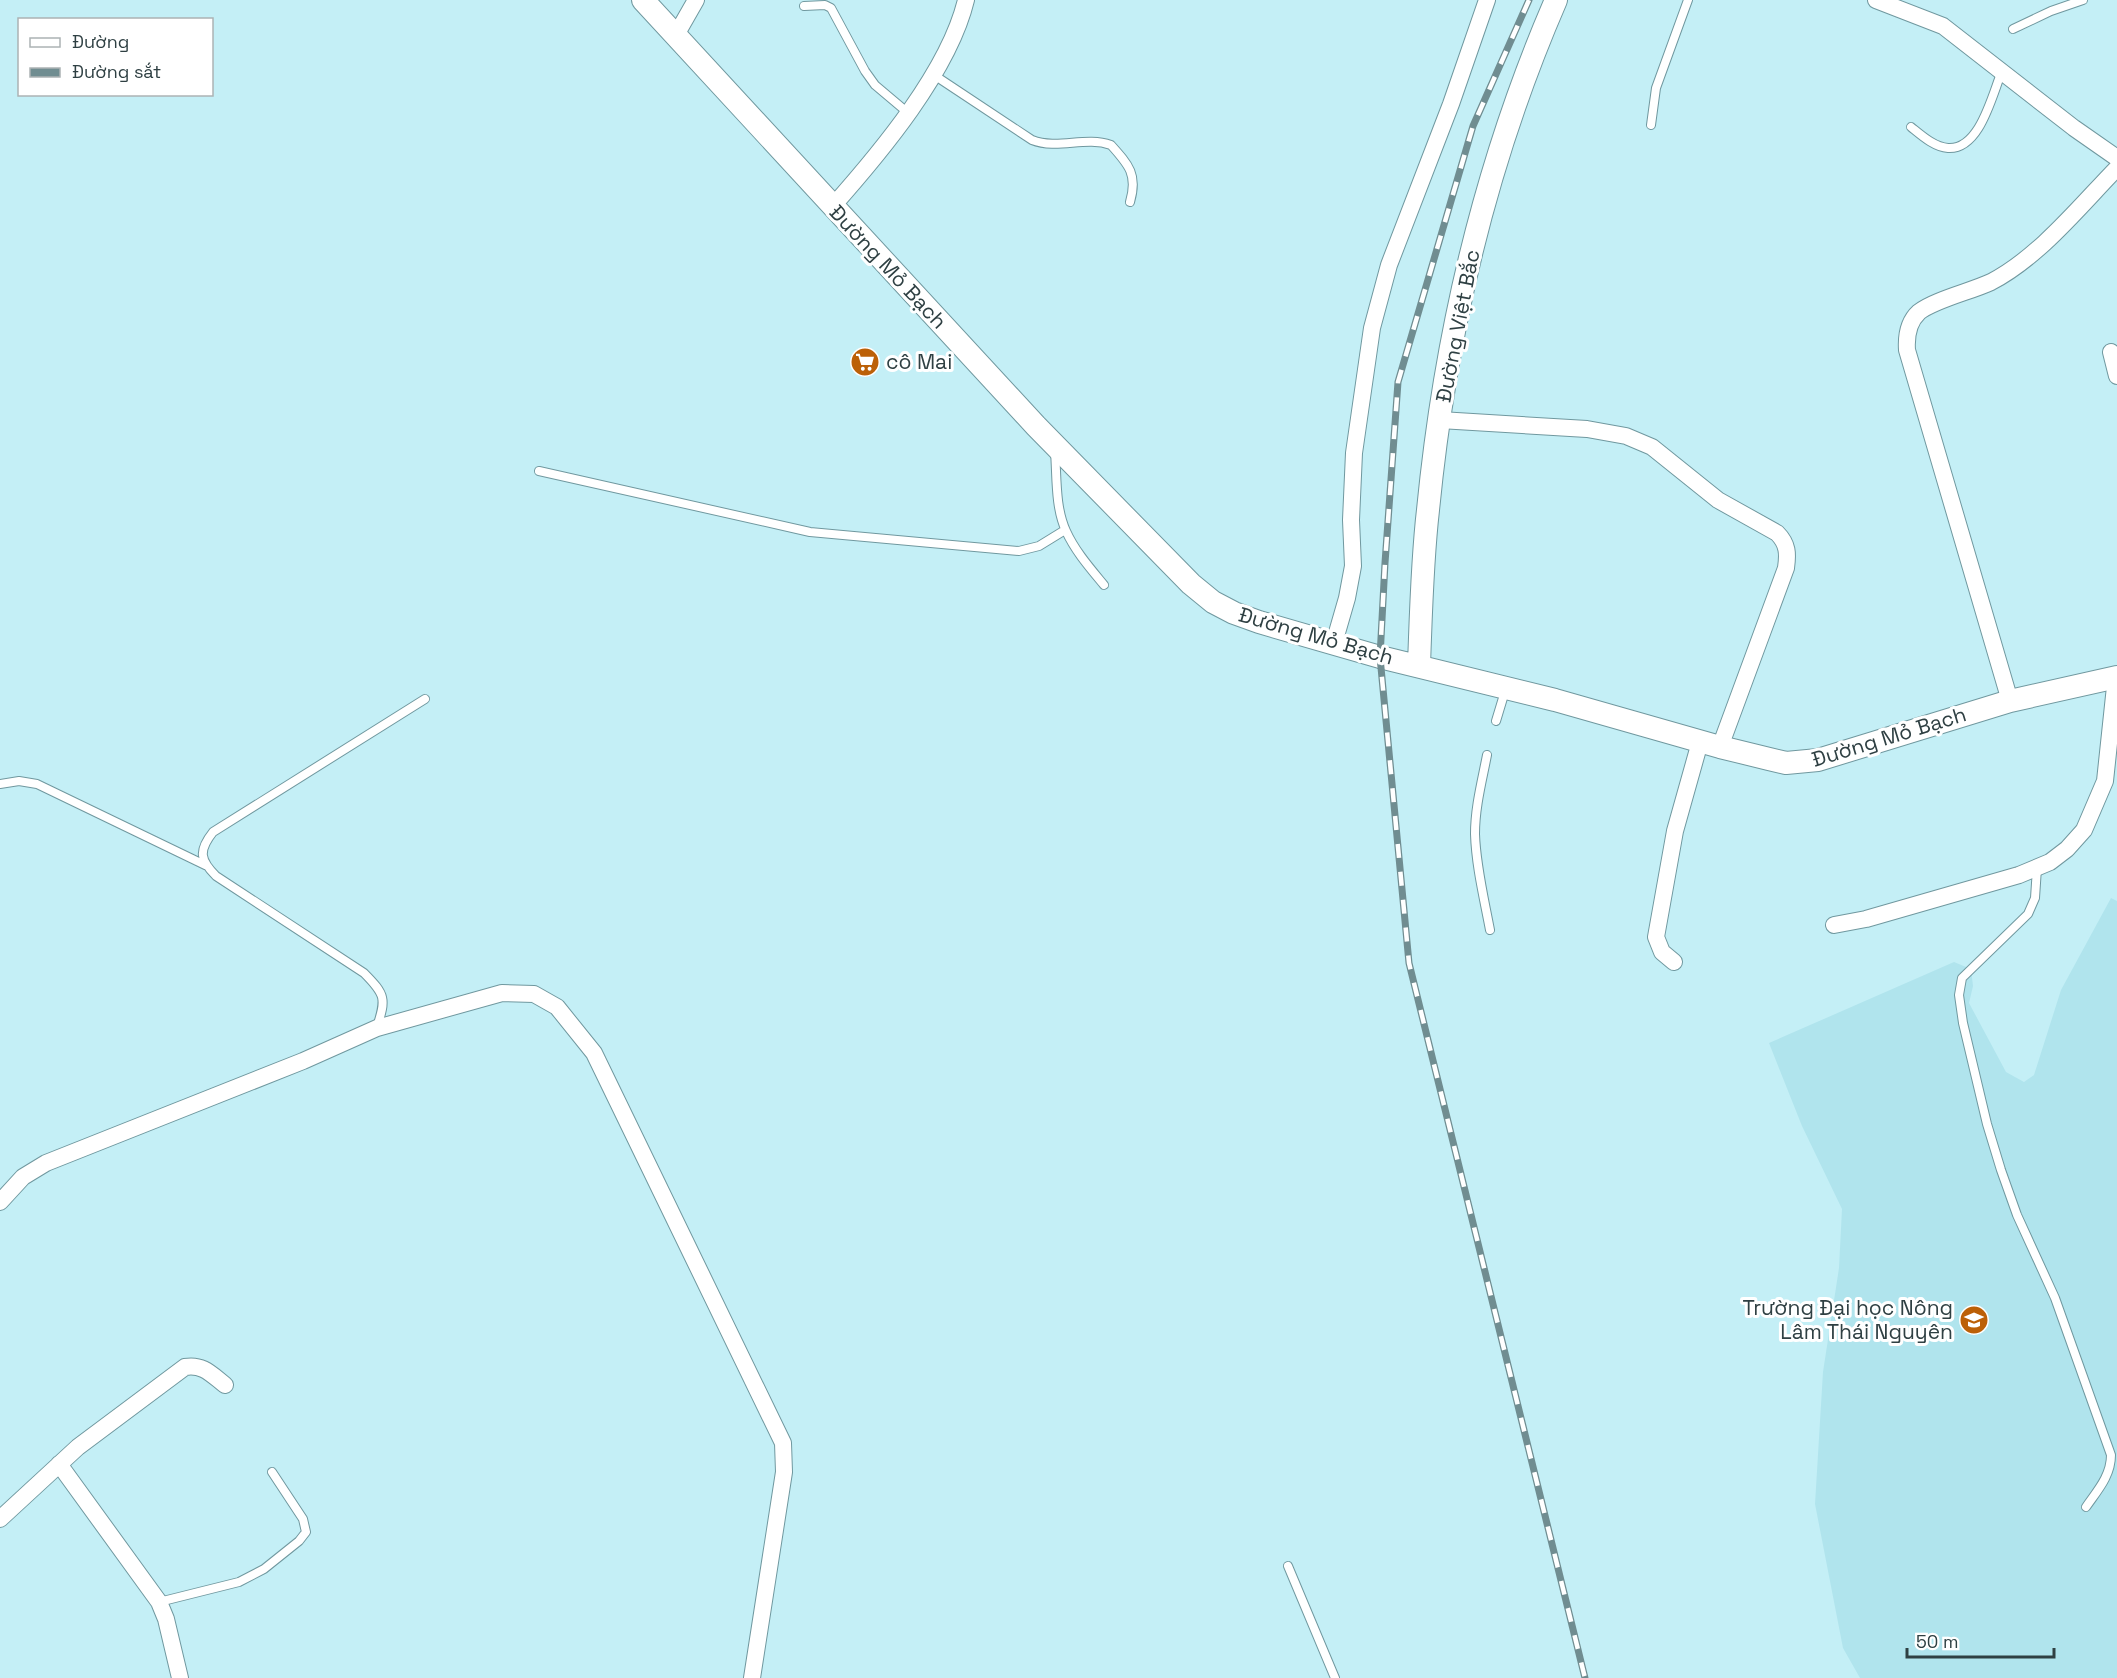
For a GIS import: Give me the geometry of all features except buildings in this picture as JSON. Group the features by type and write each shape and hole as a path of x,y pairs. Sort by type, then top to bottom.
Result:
{"street":[{"name":"Đường Mỏ Bạch","path":"644,0 832,207 1054,444 1191,584 1213,602 1259,622 1380,657 1506,687 1710,745 1786,763 1818,760 2010,701 2116,677"},
{"path":"676,35 696,0"},
{"path":"832,207 875,159 934,75 966,0"},
{"path":"1334,643 1347,598 1353,566 1351,520 1354,453 1372,328 1389,265 1451,104 1487,0"},
{"name":"Đường Việt Bắc","path":"1419,665 1428,510 1444,384 1466,273 1505,133 1556,0"},
{"path":"1876,0 1943,26 2074,128 2117,158"},
{"path":"2010,701 1907,350 1906,337 1911,322 1920,311 1991,282 2022,263 2117,168"},
{"path":"2111,352 2117,376"},
{"path":"1440,420 1587,429 1626,436 1652,447 1718,501 1778,533 1784,540 1788,557 1786,568 1675,831 1656,937 1662,952 1674,962"},
{"path":"1834,925 1866,920 2019,875 2050,862 2067,849 2084,830 2111,782 2116,677"},
{"path":"0,1202 23,1177 46,1163 303,1061 377,1028 502,993 534,994 557,1006 594,1053 783,1443 784,1472 752,1678"},
{"path":"0,1519 78,1447 185,1367 195,1365 206,1370 225,1385"},
{"path":"59,1464 159,1602 166,1619 180,1678"}],"lane":[{"path":"1651,125 1656,88 1688,0"},
{"path":"2013,29 2051,11 2083,0"},
{"path":"804,6 825,5 831,8 875,85 907,112"},
{"path":"1911,127 1928,140 1946,148 1962,146 1979,128 2002,71"},
{"path":"934,75 1032,140 1042,144 1093,140 1111,145 1133,176 1135,186 1130,202"},
{"path":"1054,444 1059,511 1065,530 1080,556 1104,585"},
{"path":"539,471 810,532 1019,551 1039,546 1065,530"},
{"path":"1496,721 1506,687"},
{"path":"205,865 203,852 205,842 213,832 425,699"},
{"path":"1487,755 1477,802 1475,833 1477,865 1490,930"},
{"path":"0,784 19,781 37,784 205,865 216,876 364,973 379,988 384,1005 377,1028"},
{"path":"2038,867 2035,898 2028,914 1962,978 1959,995 1963,1023 1987,1124 2001,1170 2017,1215 2055,1298 2111,1455 2111,1467 2108,1474 2086,1507"},
{"path":"159,1602 239,1582 264,1569 299,1541 306,1532 303,1519 272,1472"},
{"path":"1288,1566 1335,1678"}],"shaded area":[{"name":"Trường Đại học Nông Lâm Thái Nguyên","path":"2111,898 2117,901 2117,1678 1860,1678 1843,1648 1815,1504 1823,1372 1839,1268 1842,1209 1802,1126 1769,1043 1954,962 1971,969 1973,986 1969,1003 2006,1072 2024,1082 2034,1075 2061,990"}],"railway":[{"path":"1529,0 1473,126 1398,382 1380,657 1409,963 1585,1678"}],"place":[{"name":"cô Mai","path":"865,362"},
{"name":"Trường Đại học Nông Lâm Thái Nguyên","path":"1974,1320"}]}
